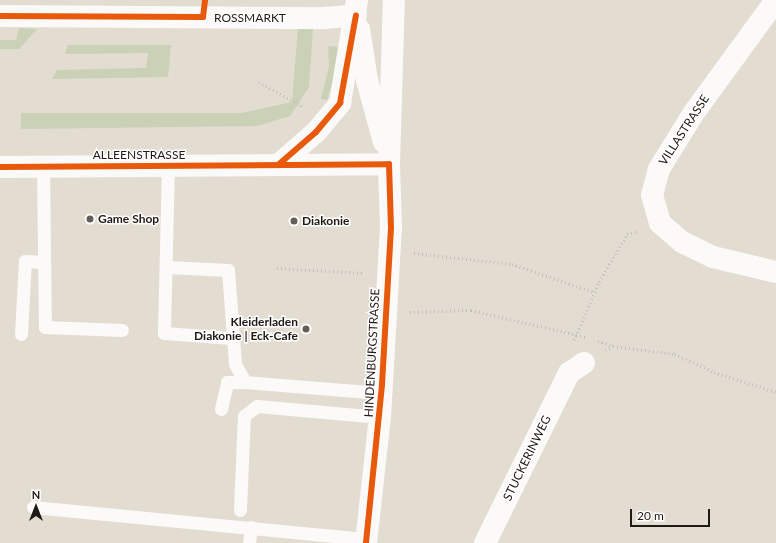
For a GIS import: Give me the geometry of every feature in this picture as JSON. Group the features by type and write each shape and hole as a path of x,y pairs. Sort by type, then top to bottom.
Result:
{"street":[{"path":"389,164 394,0"},
{"name":"VILLASTRASSE","path":"660,223 652,195 659,169 693,114 776,0"},
{"path":"357,8 368,80 389,164"},
{"path":"278,165 316,132 340,103 357,8"},
{"name":"ROSSMARKT","path":"0,16 204,9 324,18 357,8"},
{"name":"ALLEENSTRASSE","path":"0,167 389,164"},
{"name":"HINDENBURGSTRASSE","path":"367,541 380,417 389,250 389,164"},
{"path":"660,223 682,242 713,257 776,272"},
{"name":"STUCKERINWEG","path":"485,543 576,368"}],"lane":[{"path":"168,166 164,333 232,338"},
{"path":"43,167 45,327 122,330"},
{"path":"21,334 25,261 44,262"},
{"path":"166,267 228,270 235,364 245,382"},
{"path":"221,409 227,382 245,382 381,393"},
{"path":"240,510 244,416 257,406 380,417"},
{"path":"33,507 367,541"},
{"path":"250,543 251,528"}],"path":[{"path":"259,82 292,102 307,108"},
{"path":"660,223 627,234 594,292 575,334 576,368 613,346 674,354 714,372 776,392"},
{"path":"389,250 512,264 594,292"},
{"path":"277,268 388,274"},
{"path":"386,313 471,310 575,334"}],"green space":[{"path":"298,27 313,28 309,87 290,116 257,126 21,129 21,113 242,113 292,102"},
{"path":"19,28 37,29 19,49 0,49 0,40 16,40"},
{"path":"68,45 171,45 168,77 52,79 57,70 146,68 148,53 65,54"},
{"path":"328,46 338,47 337,68 327,100 321,99 329,66"}],"cycle path":[{"path":"0,16 203,17 205,0"},
{"path":"278,165 316,132 340,103 356,15"},
{"path":"0,167 389,164 391,228 382,385 366,543"}],"place":[{"name":"Game Shop","path":"90,219"},
{"name":"Diakonie","path":"294,221"},
{"name":"Kleiderladen Diakonie | Eck-Cafe","path":"306,329"}]}
